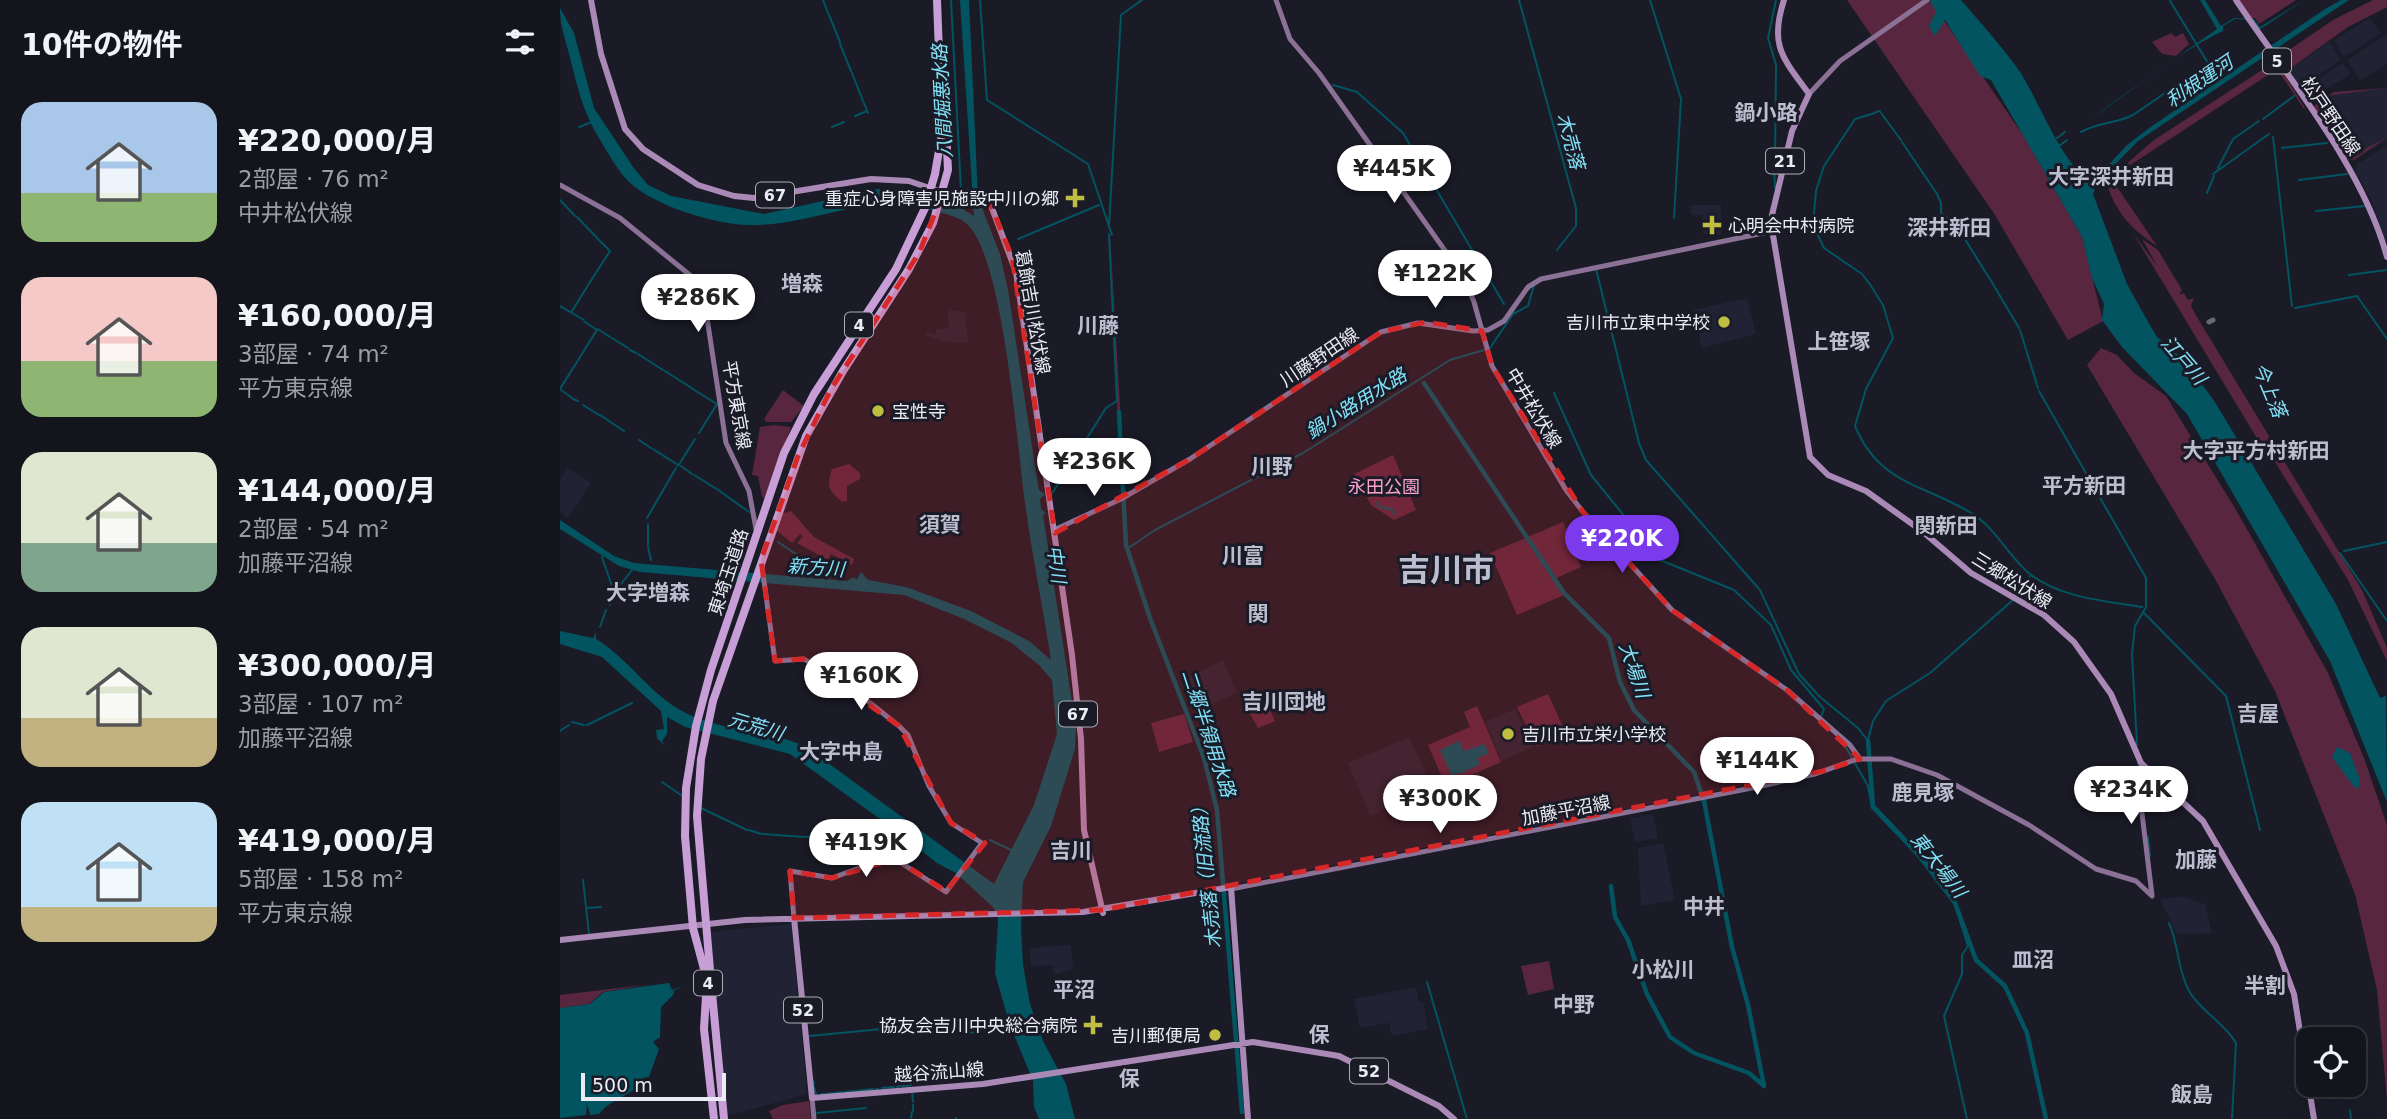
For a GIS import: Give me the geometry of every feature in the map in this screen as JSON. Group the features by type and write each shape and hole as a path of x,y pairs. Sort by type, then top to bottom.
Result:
{"highway":[{"name":"東埼玉道路","path":"714,1119 705,1040 708,992 694,908 701,887 697,816 704,740 732,641 751,587 760,570 761,559 802,446 829,392 905,276 930,230 942,194 948,159 937,0"},
{"name":"東埼玉道路","path":"724,1119 716,1029 699,926 688,883 686,788 694,738 708,680 757,532 758,520 798,423 896,269 918,226 931,189 942,133 941,70"},
{"path":"798,423 829,392"},
{"path":"757,532 769,537"},
{"path":"735,596 740,603 746,600"},
{"name":"4","path":"723,637 743,611"},
{"name":"4","path":"714,662 732,641"},
{"path":"708,680 711,685 718,683"},
{"path":"685,836 697,816"},
{"name":"4","path":"688,883 698,842"},
{"path":"705,1040 708,1025 713,1025 716,1029"},
{"path":"707,1067 710,1070 716,1068 718,1054"},
{"name":"4","path":"714,1119 720,1086"}],"main road":[{"name":"葛飾吉川松伏線","path":"591,0 597,38 621,122 643,149 693,183 734,196 754,198 871,179 903,180 942,194 982,192 989,198 1015,266 1080,731 1084,830 1103,912"},
{"name":"中井松伏線","path":"1276,0 1288,36 1314,68 1462,276 1479,320 1492,366 1566,490 1676,614 1787,691 1854,748 1860,759"},
{"path":"1784,0 1776,29 1777,44 1809,94 1845,57 1927,0"},
{"name":"松戸野田線","path":"2236,0 2365,194 2387,257"},
{"name":"三郷松伏線","path":"1809,94 1792,131 1772,215 1806,443 1813,461 1828,475 1866,491 1922,531 1971,573 2044,615 2063,630 2111,694 2146,769 2188,803 2203,821 2276,946 2296,1002 2314,1119"},
{"name":"平方東京線","path":"560,185 620,218 702,285 726,443 749,492 758,520"},
{"path":"1482,331 1504,321 1528,287 1541,279 1773,231"},
{"name":"川藤野田線","path":"1054,530 1124,497 1204,451 1381,332 1426,323 1482,331"},
{"path":"760,570 765,585 775,661 804,659 859,694 905,732 928,784 950,821 982,843 946,892 905,863 890,858 832,878 790,871 794,920"},
{"path":"751,587 762,591 767,598"},
{"name":"加藤平沼線","path":"1229,889 1704,796 1823,771 1860,759 1888,758 1933,773 2029,825 2096,869 2136,881 2152,896 2138,781 2146,769"},
{"path":"560,942 699,926 794,920 1103,912 1229,889 1249,1119"},
{"name":"52","path":"794,920 812,1098"},
{"name":"越谷流山線","path":"812,1098 964,1085 1241,1042 1311,1049 1339,1056 1439,1106 1454,1119"},
{"path":"812,1098 814,1119"}],"highlighted area":[{"path":"943,193 986,193 1012,257 1055,533 1190,459 1381,332 1426,322 1482,331 1492,366 1583,512 1672,610 1787,690 1860,759 1823,771 1103,910 794,918 790,871 832,878 895,859 946,891 985,843 951,823 899,726 804,659 775,661 761,560 798,456 831,389 919,253"}],"shaded area":[{"path":"2370,18 2381,33 2344,57 2334,40"},
{"path":"2387,34 2387,63 2360,81 2347,60"},
{"path":"2330,42 2341,60 2299,88 2288,70"},
{"path":"2343,63 2351,74 2309,99 2303,89"},
{"path":"2387,88 2387,140 2353,161 2348,160 2322,117 2319,118 2312,108 2334,92"},
{"path":"2387,145 2387,246 2372,201 2355,170 2356,165"},
{"name":"心明会中村病院","path":"1691,205 1721,205 1721,235 1703,234 1703,215 1691,215"},
{"name":"吉川市立東中学校","path":"1747,298 1756,334 1702,348 1693,310"},
{"path":"948,309 965,313 968,343 946,342 925,335 927,331 936,335 936,329 949,328"},
{"path":"568,468 591,483 568,518 560,512 560,480"},
{"path":"1223,660 1237,693 1197,711 1185,679"},
{"name":"吉川市立栄小学校","path":"1515,709 1533,747 1502,761 1485,722"},
{"path":"1409,737 1434,791 1370,816 1348,763"},
{"path":"1653,814 1658,838 1635,842 1630,819"},
{"path":"1663,843 1675,900 1641,906 1638,848"},
{"path":"2183,897 2205,904 2212,933 2177,934 2160,899"},
{"path":"791,924 807,1092 729,1115 726,1113 709,932"},
{"path":"1071,945 1073,969 1054,975 1052,965 1031,966 1029,948"},
{"path":"1416,987 1419,1002 1423,1001 1428,1029 1392,1036 1389,1023 1360,1028 1354,999"}],"green space":[{"path":"1847,0 1930,0 2023,135 2082,237 2103,321 2068,340 1995,215"},
{"path":"2238,0 2296,0 2259,24 2255,18 2250,18"},
{"path":"2373,0 2387,0 2387,7 2348,27 2288,70 2278,60 2282,56 2277,58 2333,20"},
{"path":"2171,33 2175,37 2183,33 2189,44 2176,56 2162,54 2152,42"},
{"path":"2276,61 2304,109 2277,69 2109,179 2154,140"},
{"path":"2387,88 2332,95 2318,105 2323,113 2325,111 2352,155 2361,154 2387,137 2354,160 2347,159 2314,106 2334,92"},
{"path":"2124,173 2115,184 2157,246 2124,218 2114,202 2107,184"},
{"path":"1110,233 1125,494 1121,496"},
{"path":"2133,233 2158,267 2142,239 2158,250 2182,290 2179,295 2184,293 2188,300 2194,298 2191,306 2197,317 2362,590 2387,648 2387,661 2348,580 2267,449 2264,450"},
{"path":"2101,348 2117,355 2134,373 2166,396 2236,510 2328,673 2364,758 2387,825 2387,1100 2377,990 2355,894 2275,691 2215,579 2087,365"},
{"path":"783,390 804,406 791,422 766,422 764,419"},
{"path":"760,427 791,427 766,499 762,497 758,476 752,475"},
{"name":"永田公園","path":"1393,455 1416,510 1394,520 1371,505 1354,474"},
{"path":"849,464 860,473 860,479 847,486 847,501 842,502 832,491 829,480 832,469"},
{"path":"791,511 814,537 854,559 852,565 831,554 828,560 797,543 803,536 800,534 792,543 776,530 781,514"},
{"path":"1563,522 1581,567 1554,579 1564,595 1517,615 1490,553"},
{"path":"1263,694 1275,721 1258,728 1241,698"},
{"path":"1548,694 1567,736 1536,746 1517,707"},
{"path":"1477,706 1501,762 1446,786 1428,745 1470,727 1464,712"},
{"path":"1184,714 1193,742 1159,752 1151,723"},
{"path":"1549,961 1554,989 1528,995 1521,966"},
{"path":"652,984 603,992 589,1004 560,1008 560,995"},
{"path":"809,1101 811,1119 773,1119 769,1111 783,1105"}],"water":[{"path":"960,0 969,0 978,198 1000,254 1008,290 1039,490 1045,494 1040,499 1041,509 1046,513 1043,515 1076,728 1075,749 1051,826 1023,882 1021,928 1023,965 1030,1004 1043,1041 1066,1084 1075,1119 1039,1119 1034,1107 1033,1081 1010,1025 989,1031 988,1027 1008,1019 995,973 998,920 994,908 956,873 937,863 904,837 901,840 902,835 790,754 685,727 667,717 667,734 662,741 665,746 657,738 656,730 664,729 661,711 602,657 560,644 560,631 593,638 596,632 596,639 659,695 682,711 712,723 776,737 806,747 994,884 1034,805 1057,734 1052,680 1039,665 1010,642 964,619 904,595 640,572 619,566 560,529 560,520 614,556 634,563 847,581 854,577 857,580 861,572 868,580 906,587 971,611 1029,641 1051,660 1028,523 1000,314 980,245 968,225 957,218 935,211 886,204 777,224 739,224 687,213 654,199 629,182 593,127 578,87 560,8 574,33 594,108 648,185 671,196 764,214 877,189 921,191 951,203 964,202 964,210 974,216"},
{"name":"江戸川","path":"1930,0 1961,0 2016,66 2061,147 2091,184 2127,145 2152,126 2325,9 2341,0 2349,0 2138,141 2097,183 2093,194 2127,284 2147,320 2157,337 2184,360 2215,402 2336,604 2380,698 2386,696 2387,802 2330,661 2187,414 2122,347 2102,320 2104,304 2092,278 2082,237 1991,80 1980,76 1945,20 1935,36 1929,26 1936,12"},
{"path":"2200,0 2205,0 2221,26 2234,18 2254,19 2260,27 2304,0 2259,30 2253,20 2235,19 2223,26 2223,31 2206,39 2088,120 2217,29"},
{"path":"1459,741 1464,751 1484,744 1489,753 1478,758 1479,765 1465,771 1466,775 1463,772 1452,776 1440,750"},
{"path":"2337,747 2350,753 2360,780 2359,788 2354,787 2332,757"},
{"path":"669,983 672,990 683,986 673,991 674,994 661,1007 660,1037 653,1042 659,1049 649,1077 643,1078 636,1088 611,1103 599,1114 590,1115 587,1104 586,1115 560,1118 560,1008 590,1004 604,992"}],"waterway":[{"path":"823,0 828,13"},
{"name":"八間堀悪水路","path":"951,0 961,191"},
{"name":"二郷半領用水路","path":"980,0 987,100 1088,164 1112,235"},
{"path":"1109,226 1121,15 1142,0"},
{"name":"木売落","path":"1519,0 1576,208 1576,226 1557,250"},
{"path":"1650,0 1681,99 1674,218"},
{"path":"1775,162 1776,65 1768,38 1776,0"},
{"name":"利根運河","path":"2170,1 2208,63"},
{"path":"829,15 840,42"},
{"path":"840,44 851,71"},
{"name":"利根運河","path":"2081,132 2133,115 2222,54"},
{"path":"852,73 863,101"},
{"path":"1333,85 1357,92 1403,133 1504,304"},
{"path":"2263,119 2294,96"},
{"path":"864,103 868,113"},
{"path":"855,116 867,111"},
{"path":"1876,112 1880,111"},
{"path":"1875,113 1855,119 1824,166 1816,191 1813,225 1824,248 1862,274 1869,283 1883,305 1893,338 1866,389 1855,426 1865,445 1890,472 1979,518 2023,567 2042,582 2084,597 2142,607"},
{"path":"1881,113 1901,140"},
{"path":"2218,168 2233,139 2259,121"},
{"path":"579,127 592,122"},
{"path":"832,127 844,122"},
{"path":"2057,138 2065,132"},
{"path":"2213,174 2269,134"},
{"path":"2273,137 2292,306"},
{"path":"2059,146 2067,140"},
{"path":"1902,142 1935,191"},
{"path":"2282,148 2327,143"},
{"path":"1774,165 1775,188"},
{"path":"2299,180 2347,174"},
{"path":"2207,193 2214,176"},
{"path":"1936,192 1941,203 1941,213 1955,223 1986,273"},
{"path":"560,200 575,216"},
{"path":"1018,239 1099,205"},
{"path":"2316,211 2365,206"},
{"path":"577,217 599,240"},
{"name":"二郷半領用水路","path":"1053,492 1106,408 1117,401 1109,234"},
{"path":"588,285 610,251 600,241"},
{"path":"1596,269 1639,443 1646,460 1760,590 1799,674 1820,697 1858,728 1868,741"},
{"path":"2349,275 2386,270"},
{"path":"1987,274 2019,328"},
{"name":"鍋小路用水路","path":"1490,348 1513,314 1528,306 1534,285"},
{"path":"572,311 587,287"},
{"path":"2295,308 2357,296 2387,339"},
{"path":"560,306 584,320"},
{"path":"560,389 597,330 585,322"},
{"path":"598,329 610,337"},
{"path":"2020,330 2038,388"},
{"path":"612,338 628,348"},
{"path":"630,350 636,353"},
{"name":"鍋小路用水路","path":"1130,547 1155,530 1303,453 1450,360 1484,350"},
{"path":"638,354 663,370"},
{"path":"665,371 690,387"},
{"name":"大場川","path":"1424,383 1564,593 1609,638 1620,682 1634,710 1694,772 1704,801 1732,947 1748,1005 1764,1086"},
{"path":"691,388 717,404 699,433"},
{"path":"561,390 572,398"},
{"path":"2039,391 2146,578 2146,607 2135,626 2132,654 2137,745"},
{"name":"鍋小路用水路","path":"1554,393 1591,475 1660,560 1734,590 1771,625 1791,670 1824,709 1821,717"},
{"path":"573,399 578,401"},
{"path":"583,405 599,415"},
{"name":"二郷半領用水路","path":"1119,412 1120,432"},
{"path":"600,415 624,431"},
{"name":"二郷半領用水路","path":"1120,435 1126,545 1150,618 1204,758 1217,810 1242,1112"},
{"path":"678,466 695,439"},
{"path":"639,440 651,448"},
{"path":"653,449 678,465"},
{"path":"681,466 692,474"},
{"path":"647,518 676,468"},
{"path":"694,475 720,491"},
{"path":"721,492 749,512"},
{"path":"1376,502 1380,507 1393,510 1394,515"},
{"path":"648,524 648,545"},
{"name":"新方川","path":"778,542 790,550"},
{"path":"2344,551 2387,542"},
{"path":"648,547 651,560"},
{"name":"新方川","path":"791,551 800,556"},
{"name":"今上落","path":"2340,553 2387,621"},
{"name":"新方川","path":"801,556 807,559"},
{"path":"602,557 614,592"},
{"name":"新方川","path":"813,563 829,572"},
{"path":"610,605 614,593 632,570"},
{"path":"1868,740 1873,721 1886,701 1930,673 2013,600 2030,576"},
{"path":"600,627 606,610"},
{"path":"2144,613 2226,696 2260,830"},
{"path":"587,725 632,703"},
{"path":"572,722 584,725"},
{"path":"560,731 569,725"},
{"name":"鍋小路用水路","path":"1868,741 1873,806 1923,859 1954,900 1976,960 2005,986 2027,1033 2046,1119"},
{"name":"鍋小路用水路","path":"1844,744 1868,786 1872,808 1916,854 1955,905 1968,946 1962,955 1962,974 1944,1016 1967,1119"},
{"path":"2138,763 2139,771"},
{"path":"662,782 681,795"},
{"path":"701,808 747,830"},
{"path":"749,830 761,834"},
{"path":"763,834 804,837 869,830"},
{"path":"2148,837 2150,856"},
{"path":"990,840 1011,850"},
{"path":"583,880 589,934"},
{"path":"1611,886 1615,917 1628,940 1647,994 1670,1037 1694,1053 1749,1073 1763,1085"},
{"path":"587,908 601,907"},
{"path":"2169,923 2189,991 2236,1043 2232,1119"},
{"path":"1427,982 1467,1119"},
{"path":"809,1036 913,1026 977,1033"},
{"path":"813,1080 814,1084"},
{"path":"907,1086 911,1085"},
{"path":"814,1087 816,1094"},
{"path":"882,1088 894,1087"},
{"path":"857,1091 873,1089"},
{"path":"845,1092 855,1091"},
{"path":"912,1091 913,1102"},
{"path":"826,1094 842,1092"},
{"path":"817,1113 866,1108"},
{"path":"2350,1110 2351,1119"},
{"path":"911,1118 912,1112"}],"taxiway":[{"path":"2209,322 2213,320"}],"place":[{"name":"重症心身障害児施設中川の郷","path":"1075,198"},
{"name":"心明会中村病院","path":"1712,225"},
{"name":"吉川市立東中学校","path":"1724,322"},
{"name":"宝性寺","path":"878,411"},
{"name":"吉川市立栄小学校","path":"1508,734"},
{"name":"協友会吉川中央総合病院","path":"1093,1025"},
{"name":"吉川郵便局","path":"1215,1035"}],"district":[{"name":"鍋小路","path":"1766,113"},
{"name":"大字深井新田","path":"2111,177"},
{"name":"深井新田","path":"1949,228"},
{"name":"増森","path":"802,284"},
{"name":"川藤","path":"1098,326"},
{"name":"上笹塚","path":"1839,342"},
{"name":"大字平方村新田","path":"2256,451"},
{"name":"川野","path":"1272,467"},
{"name":"平方新田","path":"2084,486"},
{"name":"須賀","path":"940,525"},
{"name":"関新田","path":"1946,526"},
{"name":"川富","path":"1243,556"},
{"name":"吉川市","path":"1446,570"},
{"name":"大字増森","path":"648,593"},
{"name":"関","path":"1258,614"},
{"name":"吉川団地","path":"1284,702"},
{"name":"吉屋","path":"2258,714"},
{"name":"大字中島","path":"841,752"},
{"name":"鹿見塚","path":"1923,793"},
{"name":"吉川","path":"1071,851"},
{"name":"加藤","path":"2196,860"},
{"name":"中井","path":"1704,907"},
{"name":"皿沼","path":"2033,960"},
{"name":"小松川","path":"1663,970"},
{"name":"半割","path":"2265,986"},
{"name":"平沼","path":"1074,990"},
{"name":"中野","path":"1574,1005"},
{"name":"保","path":"1319,1035"},
{"name":"保","path":"1129,1079"},
{"name":"飯島","path":"2192,1095"}],"water label":[{"name":"中川","path":"1057,564"},
{"name":"元荒川","path":"756,726"},
{"name":"東大場川","path":"1939,865"},
{"name":"木売落（旧流路）","path":"1206,873"}]}
